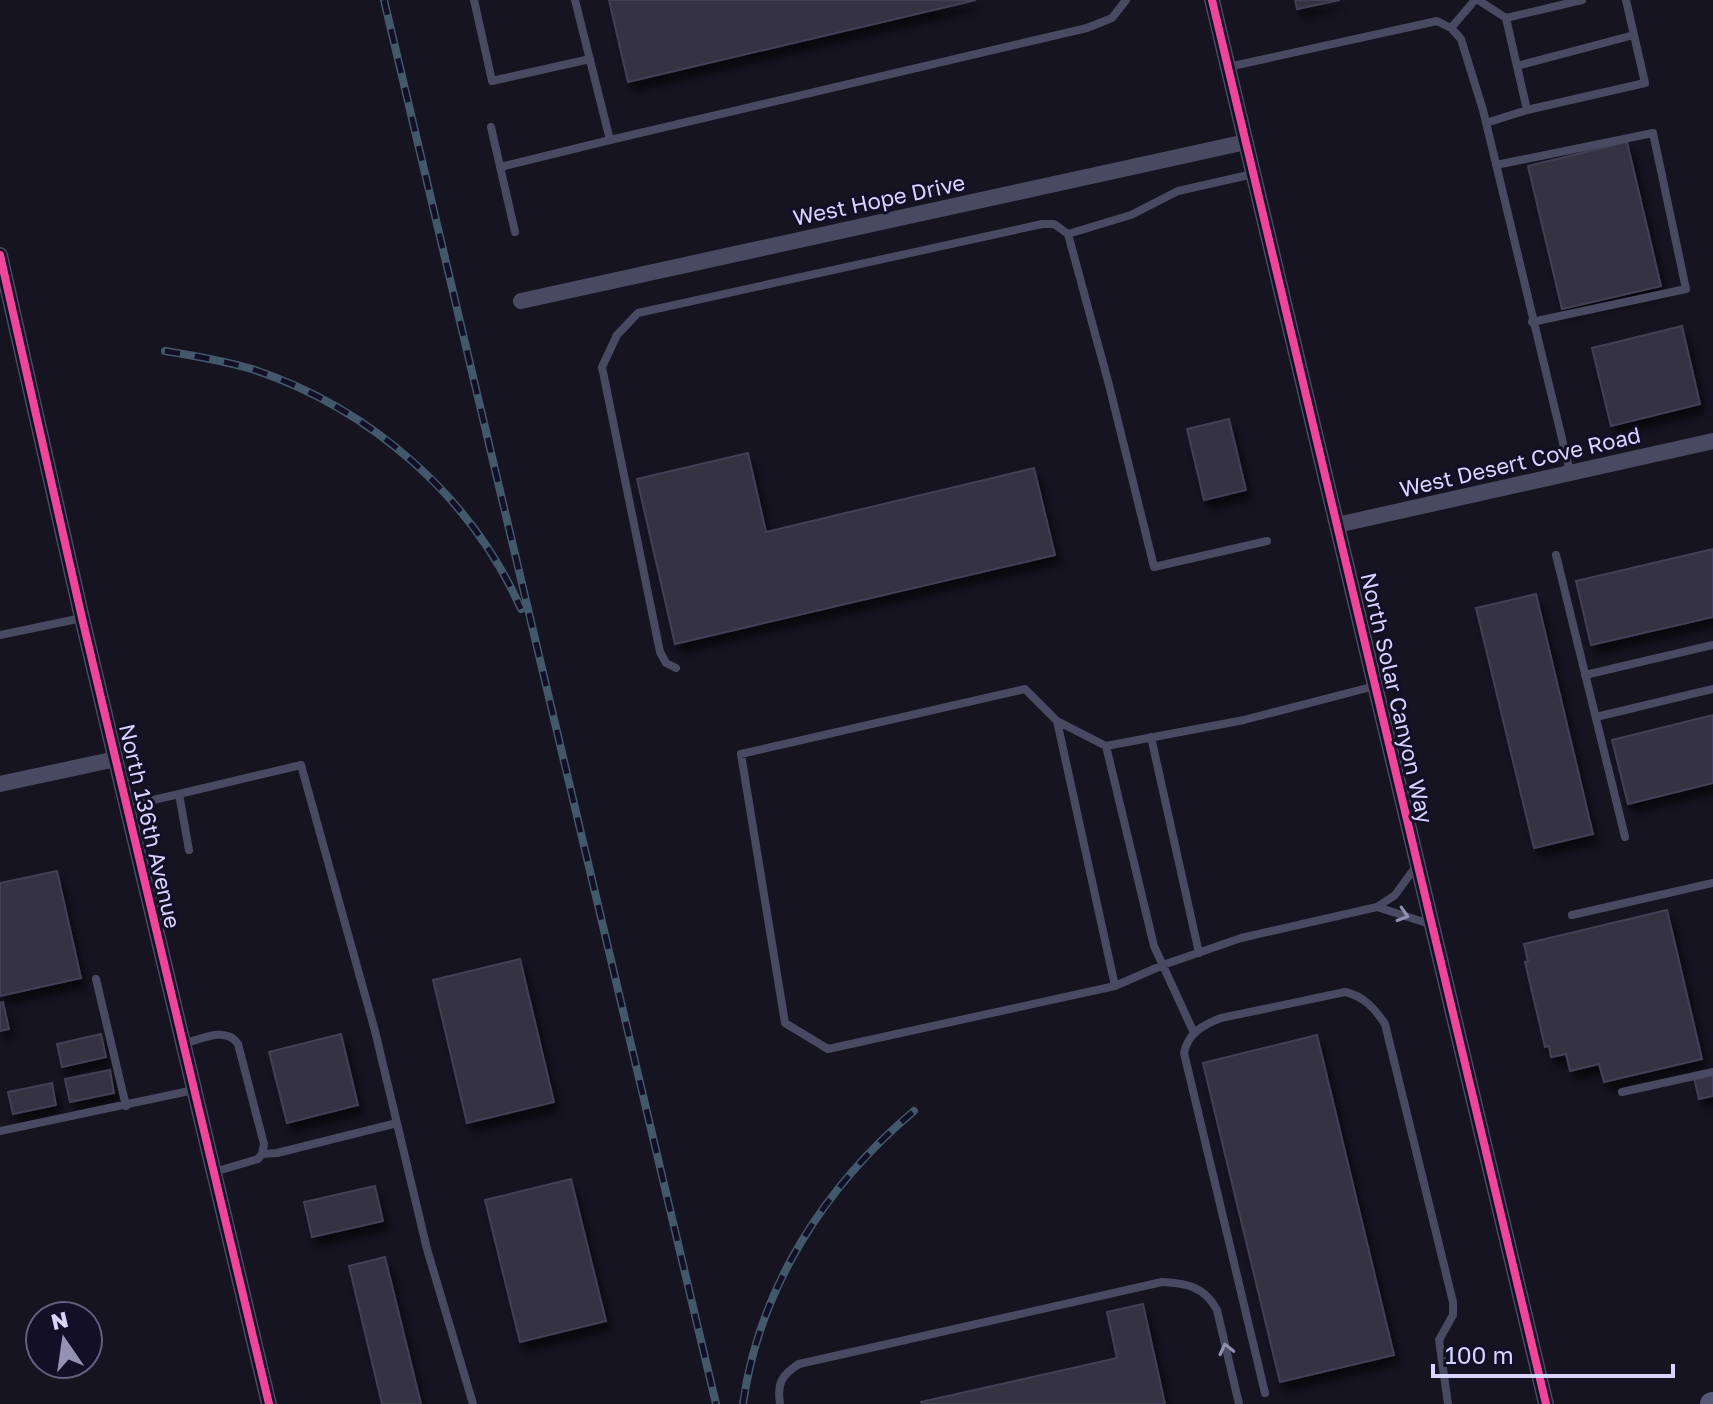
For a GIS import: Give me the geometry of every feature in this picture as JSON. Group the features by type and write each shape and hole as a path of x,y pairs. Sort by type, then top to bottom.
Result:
{"street":[{"name":"North Solar Canyon Way","path":"1212,0 1546,1404"},
{"name":"West Hope Drive","path":"521,301 1246,142"},
{"name":"North 136th Avenue","path":"0,255 82,618 269,1404"},
{"name":"West Desert Cove Road","path":"1337,525 1713,441"},
{"path":"0,784 116,759"}],"lane":[{"path":"474,0 492,81 590,59"},
{"path":"575,0 610,140"},
{"path":"500,167 1087,28 1112,18 1126,0"},
{"path":"1451,28 1476,0 1506,18 1582,0"},
{"path":"1486,123 1527,110 1645,83 1626,0"},
{"path":"1506,18 1527,110"},
{"path":"1228,67 1437,21 1451,28 1461,39 1486,123 1570,473"},
{"path":"1517,66 1634,35"},
{"path":"491,127 515,232"},
{"path":"1496,165 1653,133 1686,289 1532,322"},
{"path":"1068,234 1131,215 1178,191 1254,174"},
{"path":"676,668 666,663 660,652 602,367 617,335 638,313 1042,224 1054,224 1068,234 1154,567 1267,541"},
{"path":"1556,555 1625,837"},
{"path":"0,635 82,618"},
{"path":"1585,675 1713,645"},
{"path":"1375,686 1244,720 1106,746 1057,721 1025,689 741,754 785,1023 828,1049 1115,986 1163,965 1241,938 1377,907 1395,895 1418,864"},
{"path":"1596,717 1713,689"},
{"path":"1057,721 1115,986"},
{"path":"1151,737 1199,953"},
{"path":"1106,746 1154,946 1194,1033"},
{"path":"127,806 301,765 375,1031 427,1249 473,1404"},
{"path":"179,794 189,850"},
{"path":"1572,915 1713,883"},
{"path":"1377,907 1433,925"},
{"path":"96,979 126,1106"},
{"path":"1265,1393 1184,1053 1186,1042 1206,1024 1221,1018 1345,992 1362,998 1385,1024 1453,1302 1453,1315 1439,1340 1448,1404"},
{"path":"183,1044 226,1033 233,1036 238,1044 264,1144 258,1159 214,1172"},
{"path":"1622,1092 1713,1072"},
{"path":"0,1131 194,1090"},
{"path":"262,1154 397,1123"},
{"path":"780,1404 779,1384 785,1373 799,1364 1162,1282 1182,1283 1210,1296 1217,1310 1239,1404"}],"building":[{"path":"609,0 976,0 628,82"},
{"path":"1295,0 1340,0 1297,9"},
{"path":"1627,142 1661,286 1562,309 1528,166"},
{"path":"1682,326 1700,404 1611,426 1592,348"},
{"path":"1229,419 1246,490 1204,500 1187,429"},
{"path":"748,453 766,532 1034,468 1055,555 675,644 637,479"},
{"path":"1713,549 1713,617 1591,645 1576,581"},
{"path":"1536,594 1593,834 1534,848 1476,608"},
{"path":"1713,715 1713,783 1628,804 1612,740"},
{"path":"57,871 81,978 0,996 0,883"},
{"path":"1667,910 1702,1059 1604,1082 1599,1064 1570,1071 1566,1054 1551,1057 1549,1046 1545,1047 1525,962 1528,961 1524,944"},
{"path":"520,959 554,1102 467,1123 433,980"},
{"path":"3,1002 9,1029 0,1031 0,1003"},
{"path":"101,1034 106,1057 62,1067 57,1044"},
{"path":"341,1034 358,1105 287,1123 269,1052"},
{"path":"1317,1035 1394,1355 1280,1382 1203,1063"},
{"path":"110,1070 114,1093 70,1102 65,1079"},
{"path":"1713,1073 1713,1096 1699,1099 1694,1077"},
{"path":"52,1083 56,1105 13,1114 8,1092"},
{"path":"571,1179 606,1321 520,1342 485,1200"},
{"path":"375,1186 383,1221 312,1237 304,1202"},
{"path":"385,1257 421,1404 382,1404 349,1266"},
{"path":"1143,1304 1165,1404 921,1402 1117,1358 1107,1312"}],"railway":[{"path":"384,0 716,1404"},
{"path":"165,351 255,370 339,408 377,433 446,494 500,568 521,609"},
{"path":"743,1404 751,1361 764,1320 801,1242 852,1172 914,1111"}],"cycle path":[{"path":"1212,0 1546,1404"},
{"path":"0,255 82,618 269,1404"}]}
